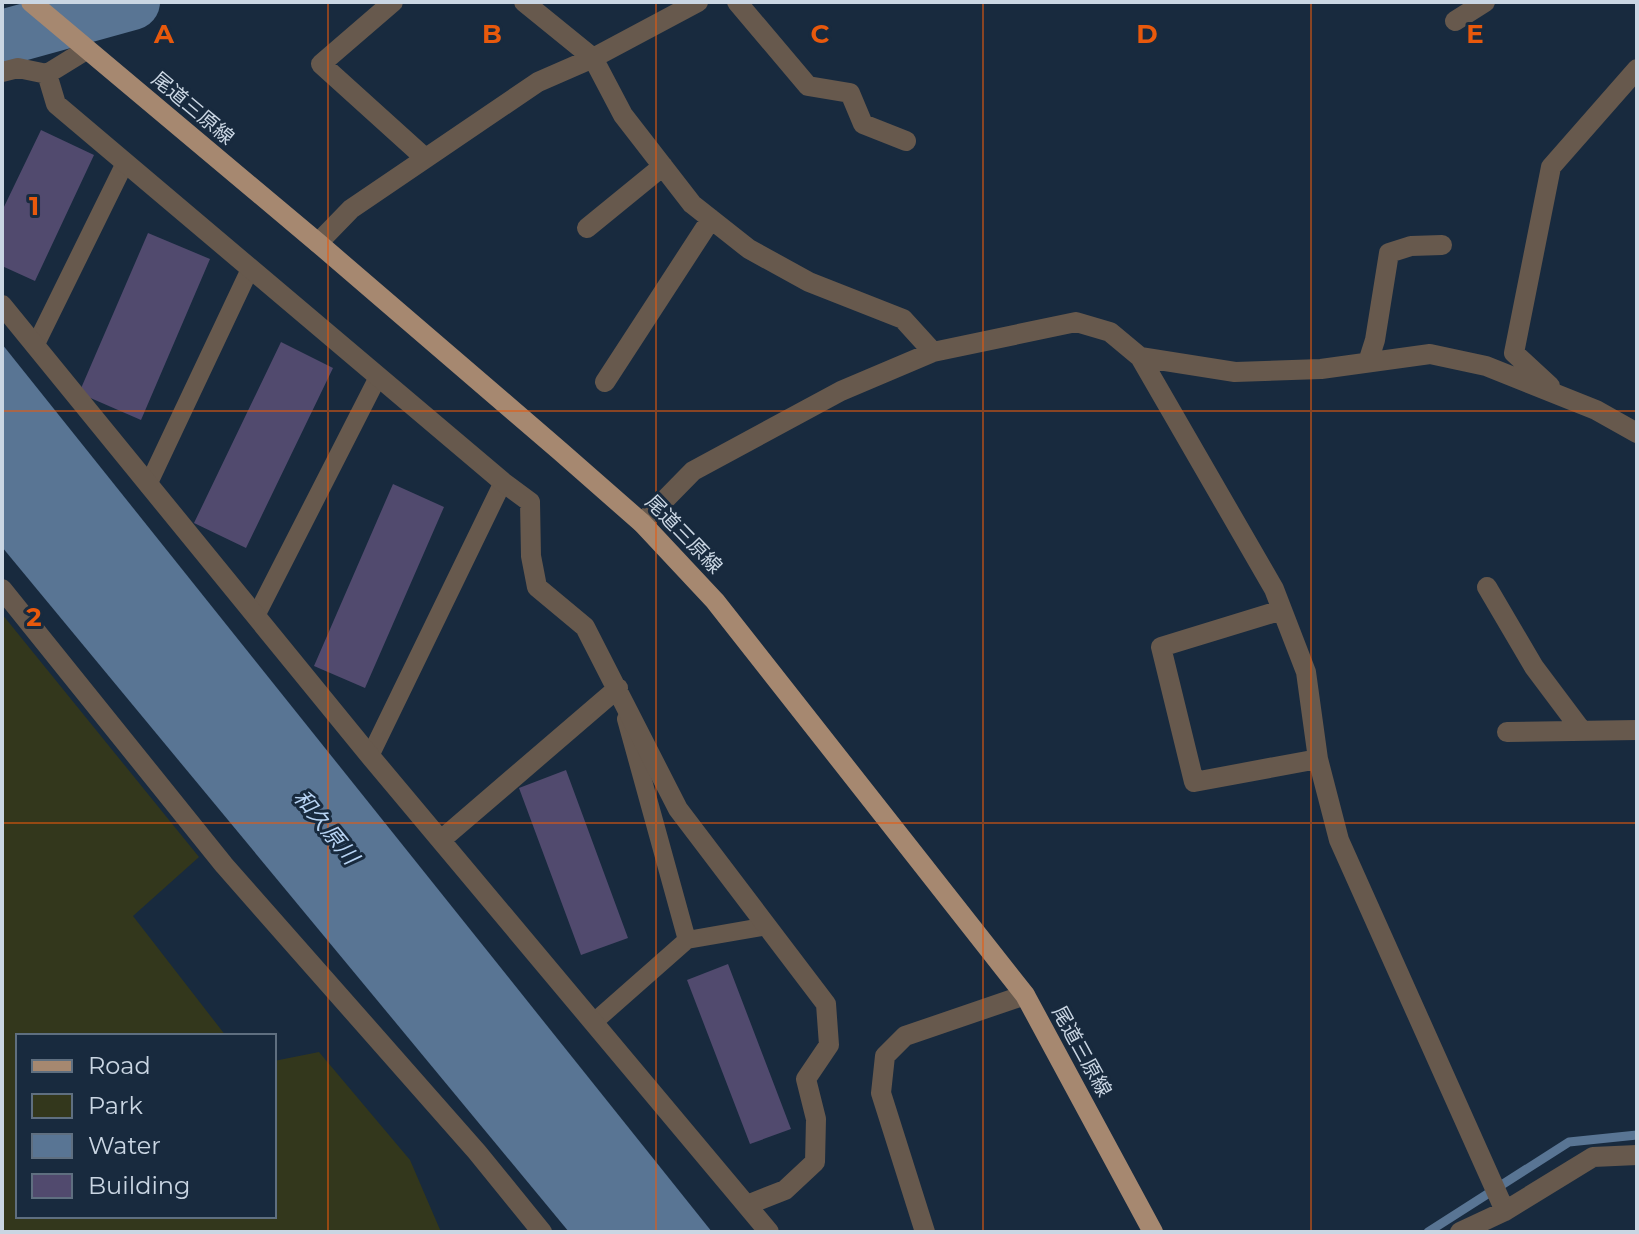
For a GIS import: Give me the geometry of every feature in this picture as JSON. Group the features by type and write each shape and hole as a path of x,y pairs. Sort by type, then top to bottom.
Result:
{"main road":[{"name":"尾道三原線","path":"31,2 560,451 642,523 715,601 1025,995 1153,1232"}],"street":[{"path":"393,2 321,64 425,158"},
{"path":"524,2 593,58 623,115 692,204 749,249 809,282 903,319 933,352"},
{"path":"318,243 351,209 538,82 593,58 698,2"},
{"path":"737,2 808,86 850,93 863,124 906,141"},
{"path":"1455,21 1485,2"},
{"path":"2,72 18,68 47,74 83,47"},
{"path":"1562,397 1514,353 1551,167 1637,69"},
{"path":"47,74 56,104 530,502 531,556 537,587 585,627 678,809 826,1004 829,1045 806,1079 816,1119 815,1162 785,1190 747,1205"},
{"path":"587,228 663,166"},
{"path":"605,382 711,219"},
{"path":"1368,362 1375,340 1389,253 1411,246 1442,245"},
{"path":"2,305 370,756 769,1232"},
{"path":"642,523 693,471 841,391 933,352 1076,322 1110,332 1140,357 1274,589 1306,672 1318,759 1339,840 1505,1211"},
{"path":"1140,357 1235,372 1321,369 1430,354 1486,366 1596,410 1637,433"},
{"path":"1487,587 1534,667 1582,731"},
{"path":"2,589 224,865 477,1152 542,1232"},
{"path":"1282,610 1161,647 1194,782 1318,759"},
{"path":"441,840 618,688"},
{"path":"1507,732 1637,730"},
{"path":"925,1232 881,1093 885,1056 905,1036 1025,995"},
{"path":"1460,1232 1505,1211 1593,1157 1637,1155"}],"lane":[{"path":"35,346 125,163"},
{"path":"148,485 250,269"},
{"path":"256,616 378,377"},
{"path":"370,756 503,482"},
{"path":"618,688 687,940"},
{"path":"594,1022 687,940 767,926"}],"green space":[{"path":"2,614 199,857 133,916 224,1034 16,1034 16,1218 276,1218 276,1061 319,1052 410,1160 441,1232 2,1232"}],"water":[{"name":"和久原川","path":"2,344 712,1232 569,1232 2,547"}],"building":[{"path":"41,130 94,155 35,281 2,266 2,211"},
{"path":"148,233 210,259 141,420 79,393"},
{"path":"281,342 333,368 246,548 194,523"},
{"path":"393,484 444,507 365,688 314,666"},
{"path":"566,770 628,938 581,955 519,788"},
{"path":"728,964 791,1129 750,1144 687,980"}],"waterway":[{"path":"2,38 132,2"},
{"path":"1428,1232 1569,1142 1637,1135"}]}
